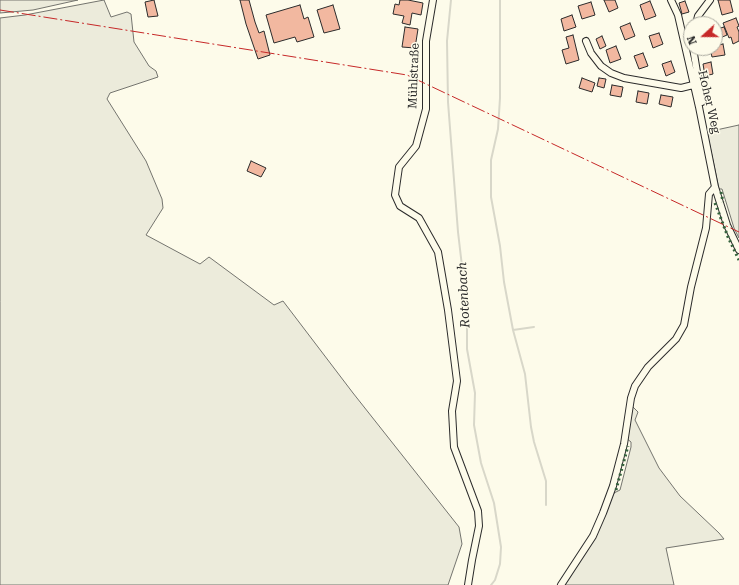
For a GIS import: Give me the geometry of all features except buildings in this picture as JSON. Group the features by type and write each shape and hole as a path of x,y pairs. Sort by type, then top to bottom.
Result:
{"street":[{"name":"Mühlstraße","path":"433,0 426,42 426,109 416,146 399,167 395,195 400,206 419,218 438,252 448,310 457,381 452,411 454,447 478,511 479,519 468,585"},
{"name":"Hoher Weg","path":"671,0 678,16 699,107 715,187 727,224 739,250"},
{"path":"698,16 708,1"},
{"path":"586,41 591,53 601,66 618,76 681,88 693,84"},
{"path":"694,56 702,102 699,107"},
{"path":"561,585 593,536 603,513 613,486 624,444 631,398 635,386 648,367 676,339 684,325 691,287 706,228 709,194 715,187"}],"shaded area":[{"path":"0,0 78,0 33,10 0,13"},
{"path":"104,0 111,17 127,12 131,14 134,42 149,66 156,71 158,77 110,93 107,99 146,161 162,199 163,208 146,235 200,264 209,257 274,305 283,301 353,393 459,527 462,544 448,585 0,585 0,18 25,15"},
{"path":"739,125 739,238 734,228 722,189 719,189 707,132"},
{"path":"632,406 638,412 635,420 659,468 680,496 724,539 666,548 674,585 564,585 614,493 620,490 631,447 631,442 626,438"}],"waterway":[{"name":"Rotenbach","path":"451,0 447,41 448,102 458,232 467,309 467,349 475,393 474,425 481,463 494,503 501,547 500,564 495,580 491,585"},
{"path":"500,0 500,98 498,129 491,160 491,197 513,330 525,374 531,427 546,481 546,505"},
{"path":"513,330 534,327"}],"hedge":[{"path":"721,192 723,202"},
{"path":"715,203 728,237 739,260"},
{"path":"616,490 628,446"}],"power":[{"path":"0,10 407,75 739,232"}]}
